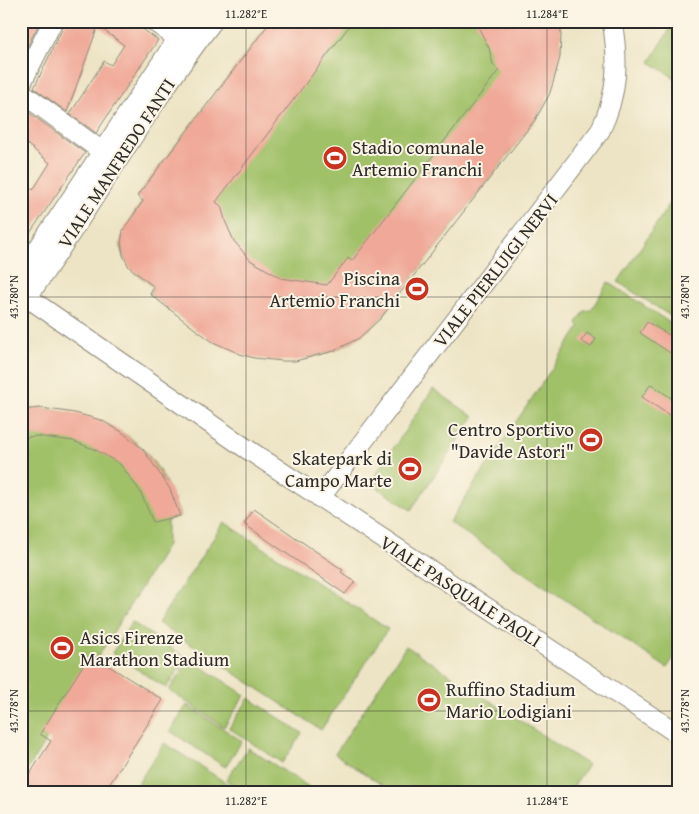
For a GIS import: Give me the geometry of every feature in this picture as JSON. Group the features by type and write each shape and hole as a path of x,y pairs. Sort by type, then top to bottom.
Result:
{"street":[{"path":"21,84 53,21"},
{"path":"153,21 184,43 189,21"},
{"name":"VIALE MANFREDO FANTI","path":"23,299 108,156 184,43 213,21"},
{"name":"VIALE PIERLUIGI NERVI","path":"320,498 595,140 608,114 616,88 617,58 612,21"},
{"path":"21,92 108,156 21,274"},
{"name":"VIALE PASQUALE PAOLI","path":"23,299 678,734"}],"green space":[{"name":"Stadio comunale Artemio Franchi","path":"271,21 560,21 561,35 556,73 547,97 535,120 380,319 365,333 340,348 321,355 287,360 264,358 243,353 224,345 187,322 150,294 154,287 130,266 121,248 126,227 143,201 137,196"},
{"path":"675,21 678,21 678,80 650,62"},
{"path":"678,191 678,321 618,282"},
{"name":"Centro Sportivo \"Davide Astori\"","path":"608,282 678,328 678,651 667,668 449,522 579,328 577,322 585,311 591,310"},
{"name":"Skatepark di Campo Marte","path":"433,389 474,417 411,510 370,483"},
{"name":"Asics Firenze Marathon Stadium","path":"41,408 92,419 112,427 130,438 145,451 158,469 180,516 167,520 167,545 26,772 21,774 21,410"},
{"path":"224,522 388,629 321,730 158,623"},
{"path":"132,622 186,658 166,688 112,653"},
{"name":"Ruffino Stadium Mario Lodigiani","path":"406,646 588,765 569,793 394,793 335,754"},
{"path":"190,659 245,695 224,727 169,690"},
{"path":"249,698 302,733 282,763 229,728"},
{"path":"187,705 242,741 225,767 170,731"},
{"path":"164,743 242,793 132,793"},
{"path":"248,748 309,787 306,793 245,793 226,780"}],"building":[{"path":"21,21 40,21 21,59"},
{"path":"66,21 131,21 158,40 96,133 70,114 104,61 111,65 124,45 98,26 67,112 34,88"},
{"path":"271,21 353,21 216,202 221,206 234,241 250,260 281,278 327,285 348,258 352,261 499,70 493,65 489,48 475,21 561,21 560,57 549,95 535,120 380,319 359,338 334,351 295,361 254,358 213,342 150,294 154,287 129,267 123,255 121,243 123,230 143,201 137,196"},
{"path":"21,107 85,153 21,246 21,183 33,190 50,163 21,139"},
{"path":"647,322 678,340 678,358 640,333"},
{"path":"587,333 596,339 591,347 581,341"},
{"path":"651,384 678,403 678,421 642,397"},
{"path":"41,408 75,413 101,420 122,432 143,449 170,489 180,516 153,522 140,491 120,464 96,450 73,441 36,436 21,438 21,410"},
{"path":"254,509 343,570 341,572 355,582 345,594 244,524"},
{"path":"90,654 163,700 104,793 21,793 21,788 51,741 40,734"}],"place":[{"name":"Stadio comunale Artemio Franchi","path":"335,158"},
{"name":"Piscina Artemio Franchi","path":"417,289"},
{"name":"Centro Sportivo \"Davide Astori\"","path":"591,440"},
{"name":"Skatepark di Campo Marte","path":"410,469"},
{"name":"Asics Firenze Marathon Stadium","path":"62,648"},
{"name":"Ruffino Stadium Mario Lodigiani","path":"429,700"}]}
